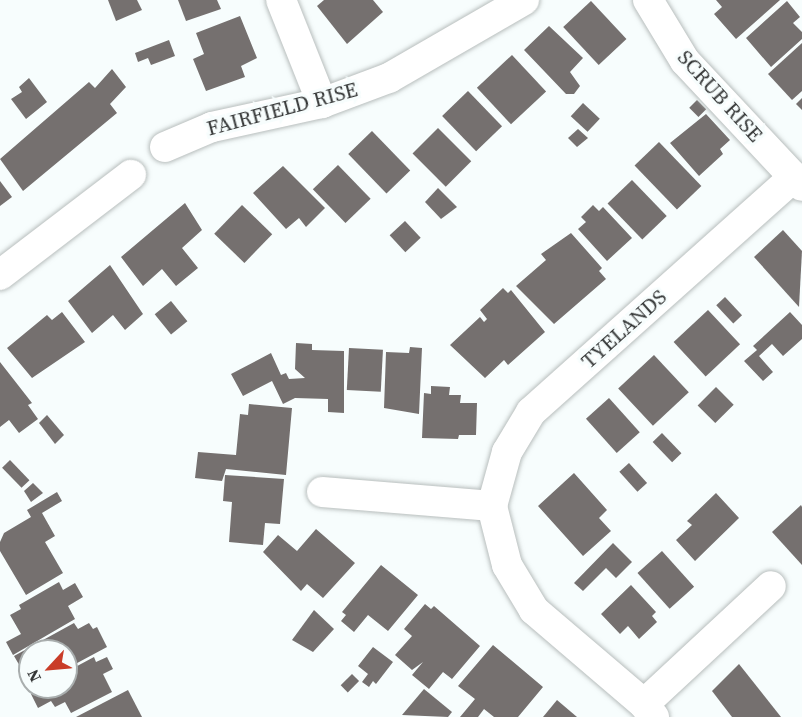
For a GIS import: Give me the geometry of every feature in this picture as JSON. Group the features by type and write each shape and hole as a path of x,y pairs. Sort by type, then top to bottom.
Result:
{"street":[{"path":"281,0 322,103"},
{"name":"FAIRFIELD RISE","path":"165,147 212,127 322,103 389,78 524,0"},
{"name":"SCRUB RISE","path":"648,0 685,60 798,182"},
{"path":"0,275 131,175"},
{"name":"TYELANDS","path":"771,586 649,711 534,610 507,565 492,506 507,452 531,412 798,182"},
{"path":"322,492 492,506"}],"building":[{"path":"108,0 137,0 142,10 116,21"},
{"path":"178,0 217,0 221,9 186,21"},
{"path":"324,0 373,0 383,12 347,44 317,6"},
{"path":"716,0 780,0 736,39 714,14 722,7"},
{"path":"591,1 626,39 599,65 563,27"},
{"path":"787,1 800,17 793,23 802,32 802,39 771,67 746,38"},
{"path":"240,16 257,58 241,66 245,77 206,91 193,59 204,54 196,33"},
{"path":"549,26 583,58 570,72 580,86 574,94 566,94 524,50"},
{"path":"169,40 175,56 151,65 148,58 138,62 135,53"},
{"path":"802,43 802,91 792,100 768,74"},
{"path":"512,55 546,92 511,124 477,88"},
{"path":"112,69 126,87 110,104 117,113 23,191 0,159 89,82 95,88"},
{"path":"29,78 47,102 26,119 11,99 22,92 19,87"},
{"path":"468,91 502,126 476,151 442,116"},
{"path":"802,98 802,110 796,104"},
{"path":"697,100 706,109 698,117 689,108"},
{"path":"583,103 600,119 588,132 571,116"},
{"path":"706,114 730,140 720,149 723,154 699,176 670,143"},
{"path":"438,128 471,161 446,187 413,153"},
{"path":"578,129 588,138 577,147 568,138"},
{"path":"372,131 410,171 386,193 348,154"},
{"path":"659,142 701,186 677,209 635,166"},
{"path":"338,165 371,199 345,223 313,189"},
{"path":"283,166 325,208 306,227 299,218 286,229 253,193"},
{"path":"632,180 667,216 642,240 608,204"},
{"path":"0,181 12,197 0,206"},
{"path":"438,188 457,207 441,219 425,202"},
{"path":"185,203 202,230 182,248 198,268 176,286 162,269 143,286 121,257"},
{"path":"242,205 272,234 244,263 214,234"},
{"path":"593,205 599,211 603,207 632,238 607,261 578,229 586,222 581,217"},
{"path":"405,221 421,238 405,252 390,235"},
{"path":"783,230 802,251 799,307 754,257"},
{"path":"571,233 602,268 599,271 606,279 554,324 516,286 546,260 541,254"},
{"path":"110,265 143,314 125,330 113,315 92,333 68,301"},
{"path":"503,288 508,293 511,290 545,332 508,365 504,360 485,378 450,345 480,317 484,322 487,319 480,310"},
{"path":"725,297 742,315 733,323 716,305"},
{"path":"171,301 187,321 171,334 155,314"},
{"path":"708,310 740,344 706,376 674,342"},
{"path":"62,312 85,342 32,378 7,348 47,315 52,320"},
{"path":"790,312 802,325 802,339 783,356 772,344 759,356 773,372 763,381 744,361 757,350 753,346"},
{"path":"296,343 312,344 312,350 344,351 344,413 328,412 328,399 295,398 283,404 272,381 243,396 231,374 271,353 281,375 286,373 289,379 305,378 295,369"},
{"path":"410,347 422,348 419,414 384,408 386,352 409,353"},
{"path":"349,348 383,350 381,392 347,390"},
{"path":"654,355 689,392 653,426 618,388"},
{"path":"0,362 32,403 28,405 38,419 19,433 9,420 0,427"},
{"path":"431,386 450,387 449,395 461,395 460,403 477,403 476,435 459,435 458,439 422,438 424,393 431,394"},
{"path":"716,387 734,405 715,423 698,405"},
{"path":"609,398 640,432 617,453 586,419"},
{"path":"249,404 292,408 286,475 226,469 222,481 195,478 198,452 236,455 240,414 248,415"},
{"path":"47,415 64,435 55,444 39,423"},
{"path":"662,433 681,453 672,462 653,442"},
{"path":"10,460 29,480 22,488 2,468"},
{"path":"629,463 647,483 637,492 619,472"},
{"path":"574,473 607,510 599,518 611,531 583,556 538,506"},
{"path":"225,475 284,479 280,524 265,523 263,545 229,542 232,502 223,501"},
{"path":"33,483 43,493 31,502 24,491"},
{"path":"57,492 62,501 42,513 55,536 45,542 63,573 26,595 0,551 0,542 4,533 31,517 27,510"},
{"path":"716,493 739,518 695,561 676,540 692,525 687,521"},
{"path":"801,505 802,507 802,565 772,532"},
{"path":"316,529 355,563 323,598 307,584 301,591 263,552 278,535 297,551"},
{"path":"613,543 632,562 616,578 606,568 583,591 574,583"},
{"path":"662,551 694,587 670,609 637,573"},
{"path":"381,565 418,595 388,631 368,615 354,632 341,621 346,615 342,612"},
{"path":"59,582 63,590 75,583 83,597 68,606 75,619 41,639 18,639 18,652 13,655 6,642 21,634 10,615 21,609 19,605"},
{"path":"631,585 656,612 652,616 657,622 639,639 628,626 620,634 601,614"},
{"path":"425,604 431,609 434,606 480,646 452,679 443,672 429,689 412,675 423,662 412,670 395,655 412,636 404,629"},
{"path":"314,610 334,629 313,652 292,640"},
{"path":"74,623 78,629 89,623 93,629 97,627 107,647 78,663 78,639 45,639"},
{"path":"493,645 543,687 518,717 494,717 484,709 478,717 460,717 475,699 458,686"},
{"path":"373,647 393,662 376,684 373,681 369,687 362,682 368,674 358,666"},
{"path":"94,657 96,662 107,657 113,669 103,674 112,692 71,713 65,702 55,707 51,701 38,708 34,699 78,699 78,666"},
{"path":"739,664 781,717 732,717 712,691"},
{"path":"352,674 359,681 348,692 341,685"},
{"path":"424,689 452,712 448,717 402,715"},
{"path":"128,690 142,717 76,717"},
{"path":"557,700 577,717 543,717"}]}
